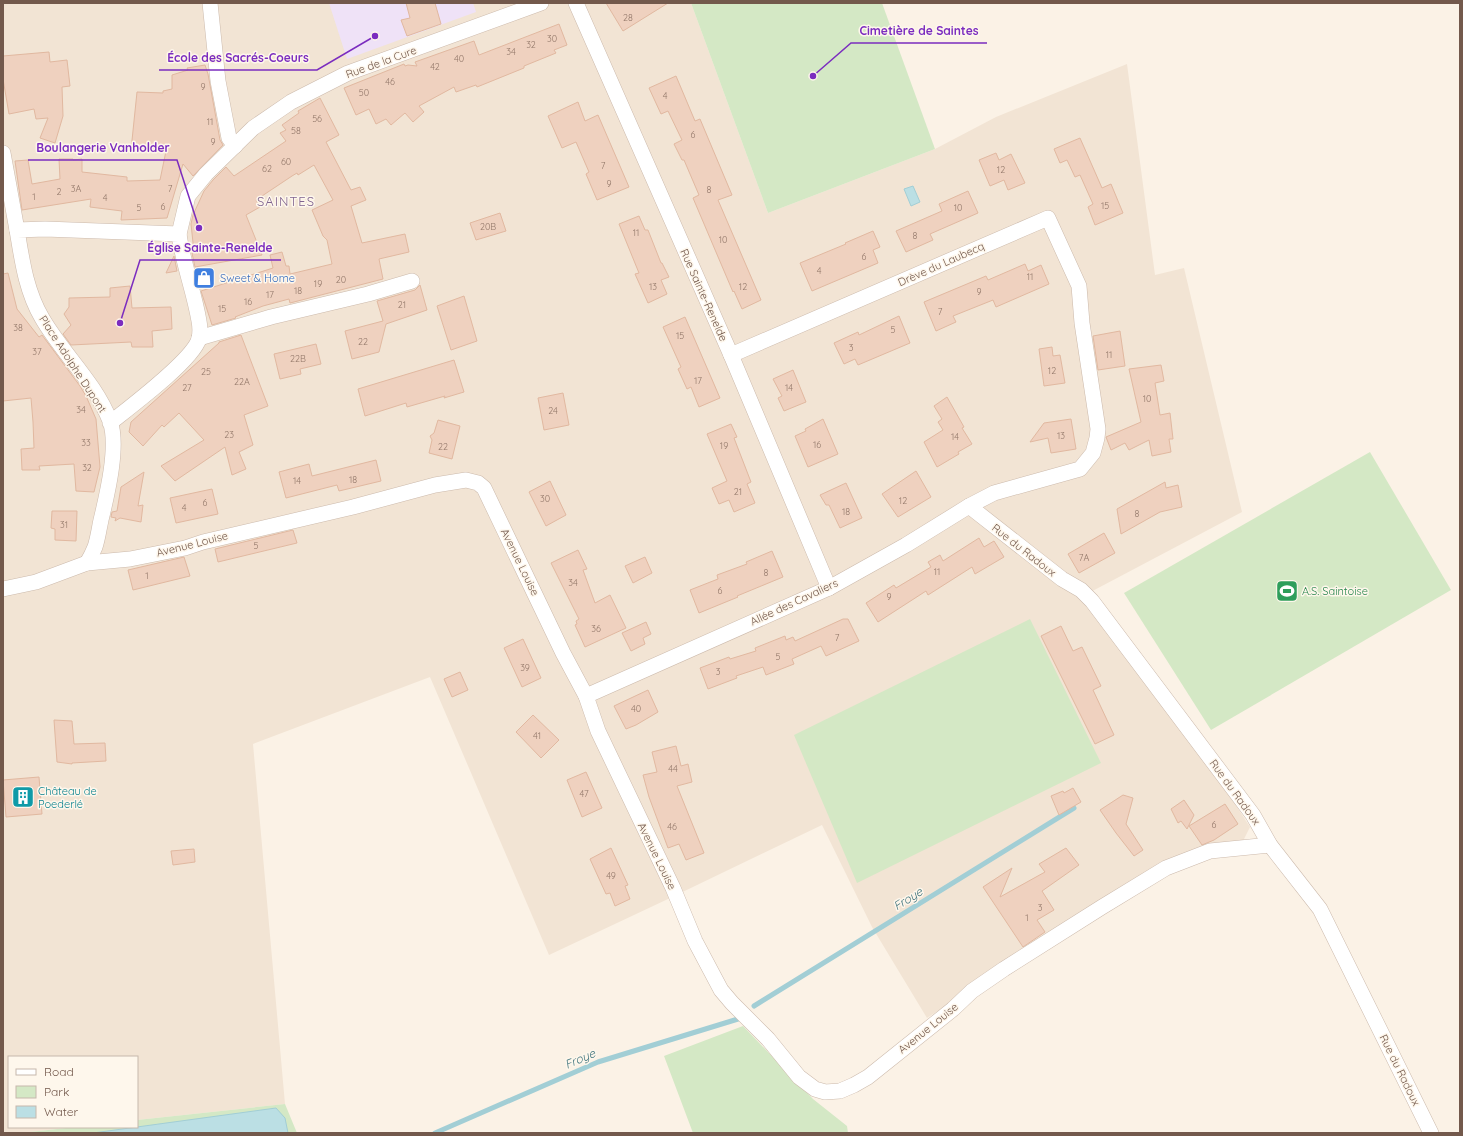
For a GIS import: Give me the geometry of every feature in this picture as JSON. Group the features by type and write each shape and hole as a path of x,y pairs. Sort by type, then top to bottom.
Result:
{"street":[{"path":"210,3 218,81 229,138 235,146 206,174 188,196 179,234 182,253 199,322 199,338 271,317 368,294 412,281"},
{"name":"Rue de la Cure","path":"235,146 253,128 290,102 348,73 541,3"},
{"name":"Rue Sainte-Renelde","path":"576,3 731,355 829,588"},
{"name":"Place Adolphe Dupont","path":"3,153 7,201 17,230 24,269 31,295 41,317 73,360 96,396 110,423 113,448 108,490 95,547 87,563"},
{"name":"Drève du Laubecq","path":"731,355 1048,218 1079,286 1082,324 1098,429 1098,438 1093,453 1080,469 994,493"},
{"path":"17,230 45,229 179,234"},
{"name":"Place Adolphe Dupont","path":"110,423 180,364 194,347 199,338"},
{"name":"Avenue Louise","path":"87,563 130,559 185,548 203,542 353,507 435,485 466,480 478,482 484,488 563,653 586,696 598,731 673,888 695,941 721,990 768,1039 800,1077 815,1089 825,1092 840,1091 854,1085 868,1076 985,982 1095,911 1166,868 1210,851 1270,845"},
{"name":"Allée des Cavaliers","path":"586,696 829,588 906,546 969,506 994,493"},
{"name":"Rue du Radoux","path":"969,506 1062,579 1081,590 1092,602 1253,815 1270,845 1320,909 1431,1133"},
{"path":"3,589 36,582 87,563"}],"shaded area":[{"path":"3,3 691,3 768,213 935,149 996,117 1127,64 1155,275 1184,268 1242,512 1083,596 1193,740 1250,827 1243,841 1161,864 927,1018 872,927 822,825 549,955 430,677 253,744 285,1104 138,1120 138,1056 8,1056 8,1128 66,1128 21,1133 3,1133"},
{"path":"329,3 473,3 476,12 347,59"}],"green space":[{"path":"691,3 882,3 935,149 768,213"},
{"name":"A.S. Saintoise","path":"1370,452 1451,590 1211,730 1124,593"},
{"path":"1030,619 1101,763 857,883 794,735"},
{"path":"743,1026 813,1099 847,1126 848,1133 693,1133 664,1056"},
{"path":"285,1104 297,1133 21,1133 66,1128 138,1128 138,1120"}],"water":[{"path":"913,186 920,202 911,206 904,189"},
{"path":"276,1108 285,1118 288,1133 93,1133"}],"building":[{"path":"406,3 435,3 441,24 407,36 401,20 410,18"},
{"path":"606,3 668,3 623,31"},
{"path":"559,24 567,45 554,50 556,53 477,87 476,85 456,92 454,87 419,106 424,112 413,122 405,113 391,125 386,119 376,124 369,109 356,115 344,88 404,64 405,66 417,66 415,62 474,41 479,55"},
{"path":"49,52 50,62 67,60 70,86 62,87 63,116 55,143 40,138 48,118 36,119 34,109 9,114 3,79 3,56"},
{"path":"205,65 220,140 223,145 193,176 183,164 167,218 121,220 122,211 90,207 91,199 22,210 15,161 28,160 32,184 60,179 59,159 82,159 82,172 127,177 127,181 160,180 166,151 131,150 137,92 163,93 163,91 172,89 172,75 188,70 187,68"},
{"path":"676,76 695,121 700,119 732,195 718,200 761,300 742,309 734,291 733,292 693,198 699,195 684,160 682,160 674,144 682,140 668,111 661,114 649,88"},
{"path":"320,98 339,135 326,142 351,190 360,187 366,200 351,206 362,243 405,234 409,252 379,259 383,279 290,303 289,299 263,306 235,317 236,318 212,325 201,291 273,268 270,255 282,252 286,266 289,266 290,274 332,264 327,240 323,236 312,210 333,200 314,165 298,175 297,173 292,176 256,200 260,207 246,215 262,255 195,267 192,253 194,252 191,224 193,215 204,191 213,180 226,167 234,176 286,141 280,133 286,130 282,125 299,113 298,111"},
{"path":"578,102 585,121 598,115 629,187 597,200 586,174 589,172 576,142 562,148 548,116"},
{"path":"1080,138 1102,188 1111,184 1123,213 1095,225 1088,207 1093,204 1080,175 1075,177 1067,160 1060,163 1054,149"},
{"path":"996,153 999,160 1011,154 1025,183 1008,190 1004,180 990,186 979,160"},
{"path":"968,191 978,213 930,234 933,240 906,252 896,231 942,211 939,204"},
{"path":"500,213 506,231 476,240 470,223"},
{"path":"639,216 645,230 648,230 661,263 669,277 661,280 667,294 648,303 635,274 639,273 619,224"},
{"path":"873,231 880,247 873,250 878,263 812,291 800,263"},
{"path":"174,256 177,271 166,273"},
{"path":"1025,264 1028,271 1041,265 1049,284 996,307 993,300 953,316 956,322 936,331 924,302 986,276 988,280"},
{"path":"8,273 17,309 39,337 42,335 80,386 96,419 100,467 94,492 76,491 74,464 39,466 40,470 22,470 21,449 34,448 33,422 31,398 3,401 3,274"},
{"path":"420,285 427,310 386,324 379,352 352,359 345,331 383,321 377,301 415,290"},
{"path":"130,286 132,308 171,307 172,329 152,331 153,347 132,347 131,342 71,345 63,334 71,325 64,314 69,307 69,298 110,297 110,288"},
{"path":"464,296 477,341 451,350 437,306"},
{"path":"899,316 910,343 858,365 855,359 844,364 834,343 858,332 859,335"},
{"path":"685,317 720,398 699,407 691,387 687,389 678,369 681,367 663,327"},
{"path":"1120,331 1125,366 1098,370 1093,336"},
{"path":"241,335 268,406 244,415 253,445 239,452 246,469 232,475 225,447 175,481 161,466 204,440 179,413 164,427 162,425 143,446 129,432 131,422 219,342"},
{"path":"316,344 321,364 300,369 301,374 280,379 274,354"},
{"path":"1052,347 1053,356 1060,355 1065,383 1044,386 1039,349"},
{"path":"454,360 464,392 407,407 406,403 365,416 358,389"},
{"path":"1161,365 1164,381 1155,383 1160,415 1170,413 1173,439 1169,439 1171,452 1152,456 1149,440 1129,450 1125,443 1111,450 1106,437 1141,422 1129,369"},
{"path":"793,370 806,402 784,411 778,398 782,396 773,379"},
{"path":"563,393 569,425 544,430 538,398"},
{"path":"947,397 964,427 962,428 972,444 958,452 959,454 937,467 924,442 943,430 938,422 942,419 934,406"},
{"path":"823,419 838,454 808,467 795,436 806,431 805,429"},
{"path":"1071,419 1076,449 1051,453 1048,438 1030,442 1044,423"},
{"path":"438,420 460,426 452,459 429,453 432,440 430,436 434,433"},
{"path":"731,424 737,437 734,438 751,482 747,484 755,503 734,512 729,500 719,504 712,488 727,481 707,434"},
{"path":"376,460 381,481 339,491 337,485 286,498 279,472 309,464 312,476"},
{"path":"916,471 931,497 898,517 882,494"},
{"path":"144,472 138,506 143,505 141,522 120,518 115,521 116,518 111,517 112,512 117,511 121,487"},
{"path":"550,481 566,515 546,526 529,492"},
{"path":"1165,482 1166,488 1178,485 1182,507 1160,512 1121,534 1117,509"},
{"path":"846,483 862,518 840,528 829,505 826,505 820,495"},
{"path":"212,489 218,514 176,523 170,498"},
{"path":"52,511 77,511 76,541 55,540 55,529 51,528"},
{"path":"293,530 297,543 218,562 215,549"},
{"path":"1104,533 1115,553 1079,573 1068,554"},
{"path":"979,538 984,547 994,541 1004,557 975,574 972,567 928,595 926,591 878,622 866,603 894,585 896,588 931,567 928,562 940,555 943,561"},
{"path":"578,550 587,569 583,570 595,603 610,595 626,628 585,647 575,625 577,624 576,621 579,619 551,563"},
{"path":"772,551 783,577 699,613 690,590 718,579 717,575 747,564 746,562"},
{"path":"184,557 190,576 133,590 128,570"},
{"path":"645,557 652,573 633,583 625,566"},
{"path":"843,619 848,619 859,641 826,656 821,646 792,659 794,664 766,675 763,667 736,676 737,678 708,689 700,668 729,657 730,659 756,651 755,648 785,636 786,640 793,637 795,641"},
{"path":"646,622 651,634 643,638 645,644 631,651 622,633"},
{"path":"1061,626 1073,651 1082,647 1101,686 1093,690 1114,735 1095,744 1041,636"},
{"path":"523,639 541,678 522,687 504,648"},
{"path":"460,672 468,690 452,697 444,679"},
{"path":"648,690 658,712 626,729 614,706"},
{"path":"533,715 559,740 541,758 516,732"},
{"path":"54,720 72,721 74,744 105,743 106,761 72,764 57,762"},
{"path":"676,746 681,766 688,764 692,782 677,786 704,853 686,860 679,844 668,848 649,797 643,775 657,772 652,752"},
{"path":"586,772 602,808 582,817 567,780"},
{"name":"Château de Poederlé","path":"39,777 42,814 6,817 3,780"},
{"path":"1073,788 1081,802 1059,815 1051,796 1063,791 1064,793"},
{"path":"1123,795 1133,798 1126,824 1143,850 1134,856 1100,810"},
{"path":"1184,800 1194,815 1187,829 1181,821 1178,823 1171,809"},
{"path":"1225,804 1238,824 1214,840 1202,845 1189,826"},
{"path":"611,848 628,885 625,886 630,899 615,906 610,893 606,894 590,859"},
{"path":"1066,848 1079,865 1042,891 1054,910 1037,920 1045,932 1023,947 983,887 1012,868 1000,897 1045,872 1039,864"},
{"path":"194,849 195,862 173,865 171,851"}],"waterway":[{"name":"Froye","path":"754,1006 1074,808"},
{"name":"Froye","path":"435,1133 598,1062 738,1019"}],"place":[{"name":"École des Sacrés-Coeurs","path":"375,36"},
{"name":"Cimetière de Saintes","path":"813,76"},
{"name":"Boulangerie Vanholder","path":"199,228"},
{"name":"Sweet & Home","path":"204,278"},
{"name":"Église Sainte-Renelde","path":"120,323"},
{"name":"A.S. Saintoise","path":"1287,591"},
{"name":"Château de Poederlé","path":"23,797"}],"district":[{"name":"SAINTES","path":"286,201"}]}
